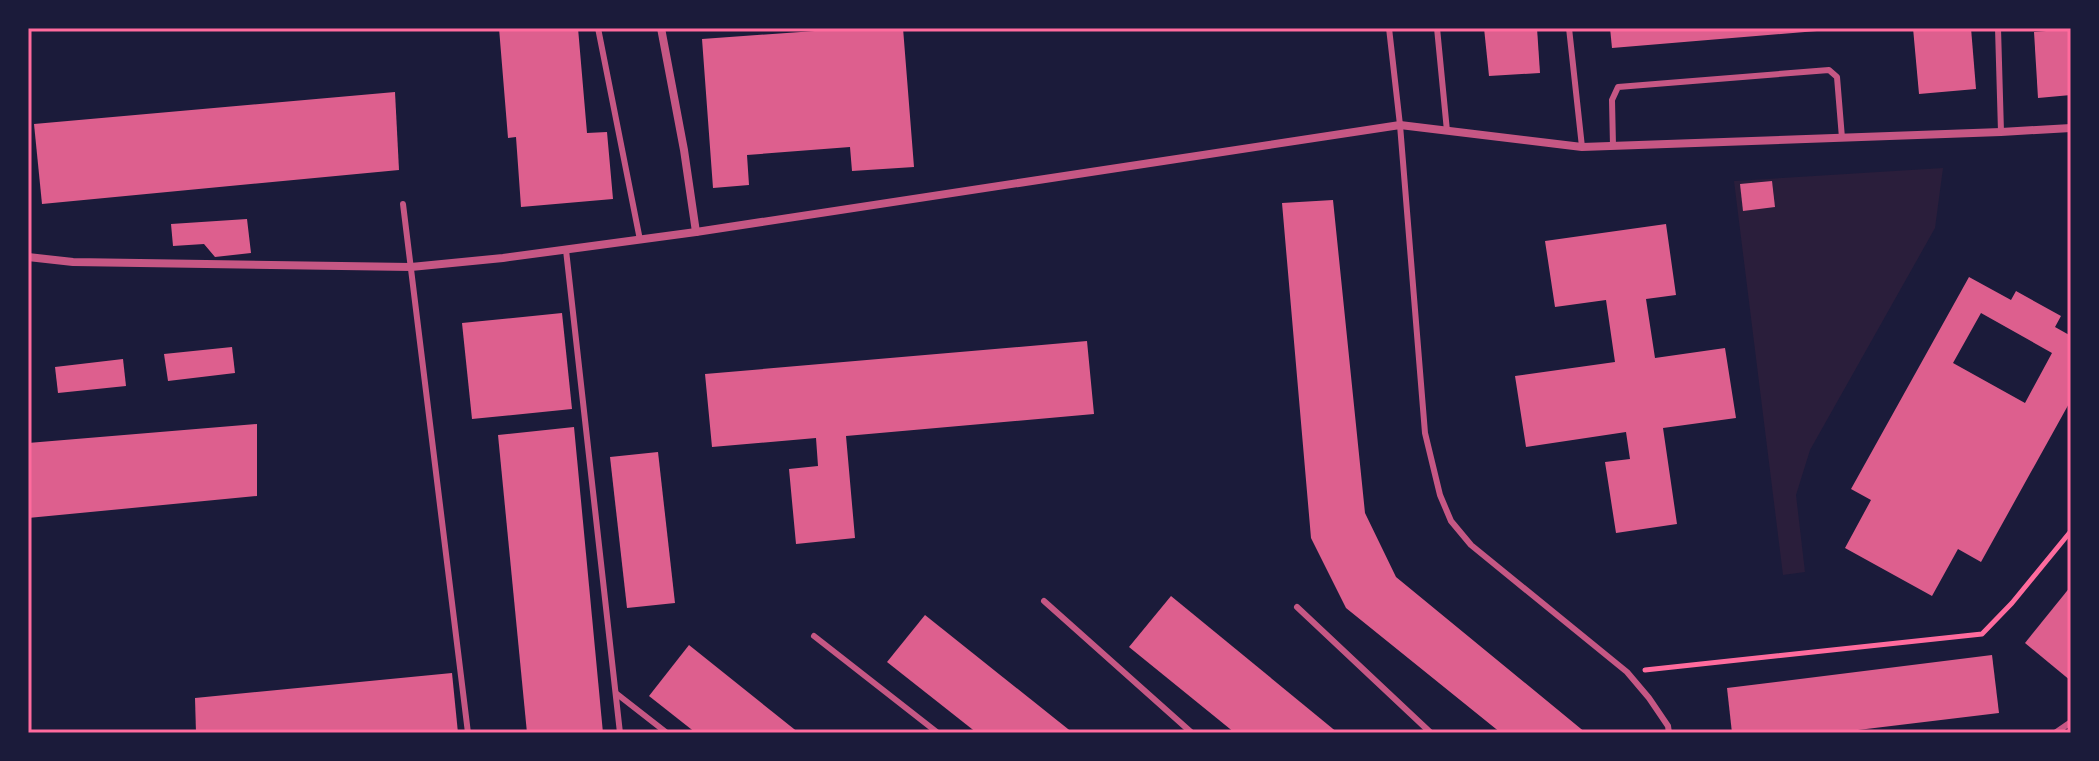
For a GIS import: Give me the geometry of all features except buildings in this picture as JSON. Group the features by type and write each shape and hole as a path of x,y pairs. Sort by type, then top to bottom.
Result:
{"street":[{"path":"661,28 696,232"},
{"path":"28,257 73,262 411,267 696,232 1400,125 1582,147 2071,128"}],"lane":[{"path":"598,28 640,240"},
{"path":"1389,28 1425,433 1440,495 1451,521 1471,545 1627,672 1649,698 1668,726 1669,733"},
{"path":"1437,28 1447,131"},
{"path":"1569,28 1582,147"},
{"path":"1998,28 2001,132"},
{"path":"1613,146 1612,100 1618,87 1829,70 1837,77 1842,138"},
{"path":"403,204 468,733"},
{"path":"566,250 620,733"},
{"path":"1044,601 1192,733"},
{"path":"1297,607 1431,733"},
{"path":"814,636 938,733"},
{"path":"617,694 667,733"},
{"path":"2055,733 2071,722"}],"path":[{"path":"1627,672 1982,634 2012,603 2071,531"}],"shaded area":[{"path":"1943,168 1935,228 1810,450 1796,495 1805,572 1783,575 1734,181"}]}
